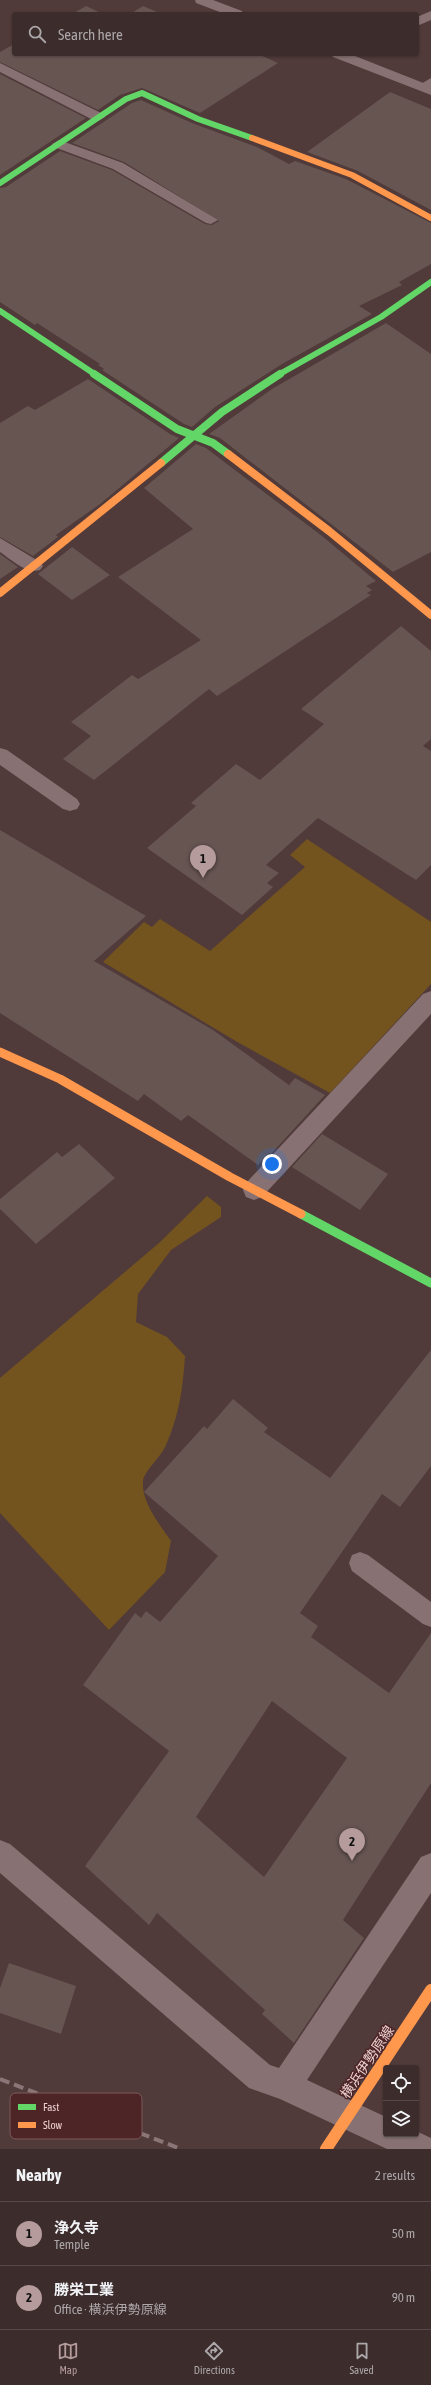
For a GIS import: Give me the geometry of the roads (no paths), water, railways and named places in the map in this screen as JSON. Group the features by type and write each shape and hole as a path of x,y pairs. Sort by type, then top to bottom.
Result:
{"street":[{"path":"208,1 233,12"},
{"path":"419,21 431,15"},
{"path":"348,56 428,87"},
{"path":"0,67 98,117"},
{"path":"0,183 126,99 142,93 198,119 352,175 431,218"},
{"path":"59,144 118,166 211,220"},
{"path":"0,593 107,510 222,412 289,368 381,317 431,282"},
{"path":"0,311 177,429 194,437 213,443 329,531 431,616"},
{"path":"0,544 34,566"},
{"path":"0,755 70,804"},
{"path":"254,1190 431,1000"},
{"path":"0,1052 60,1079 254,1190 431,1283"},
{"path":"0,1854 260,2077 285,2086 383,2132"},
{"path":"285,2086 431,1867"},
{"name":"横浜伊勢原線","path":"326,2149 431,1990"},
{"path":"395,2137 421,2149"}],"lane":[{"path":"360,1563 431,1616"}],"railway":[{"path":"0,2079 36,2093"},
{"path":"142,2134 181,2149"}],"place":[{"name":"浄久寺","path":"203,878"},
{"name":"勝栄工業","path":"352,1861"}]}
